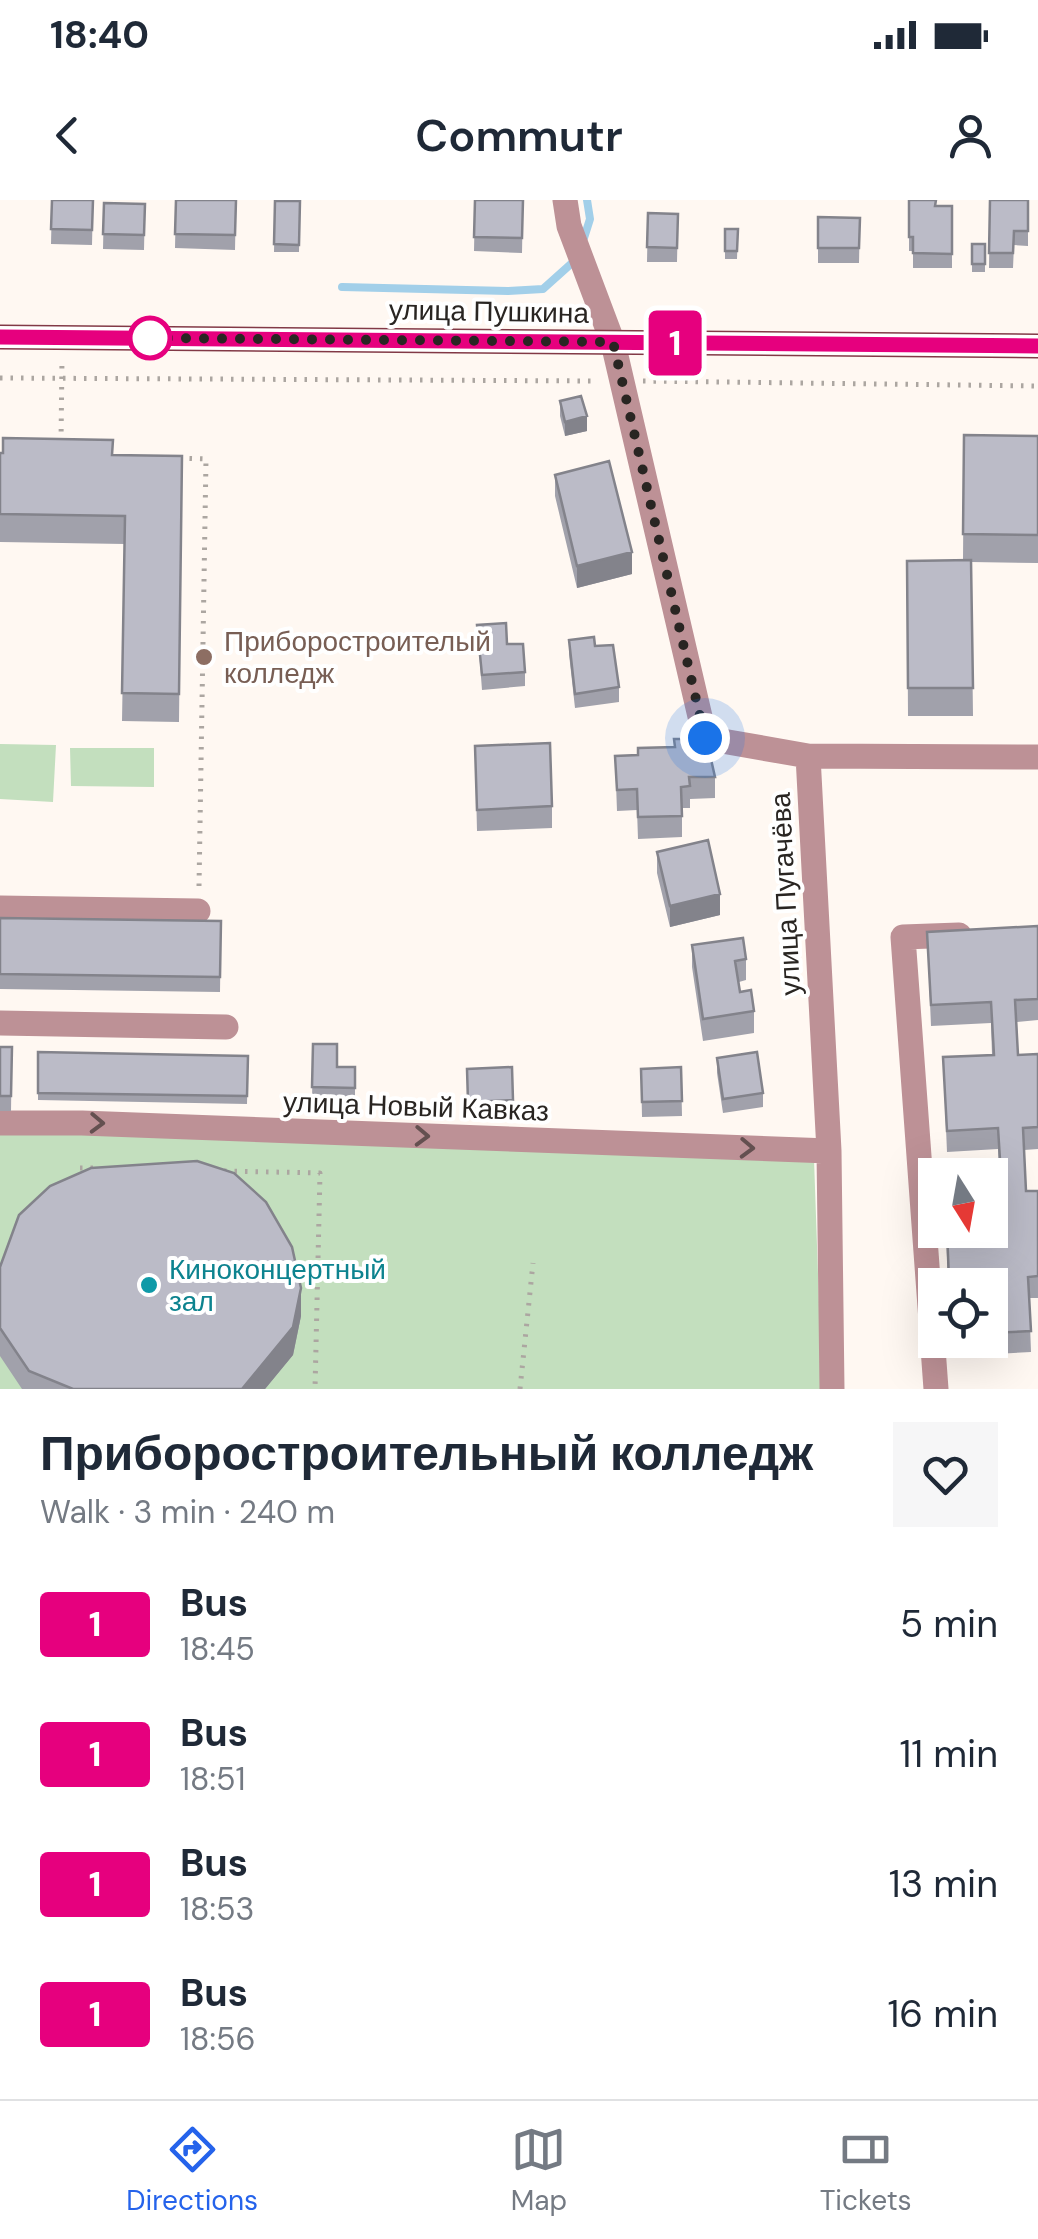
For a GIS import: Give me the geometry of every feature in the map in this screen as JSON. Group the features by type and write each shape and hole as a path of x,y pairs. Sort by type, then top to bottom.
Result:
{"main road":[{"name":"улица Пушкина","path":"0,336 1038,346"}],"street":[{"name":"улица Пугачёва","path":"565,200 569,226 613,342 705,738 808,756 829,1151 832,1389"},
{"path":"808,756 1038,756"},
{"path":"0,908 198,911"},
{"path":"936,1389 903,937 980,934"},
{"path":"0,1023 226,1027"},
{"name":"улица Новый Кавказ","path":"0,1122 829,1151"}],"path":[{"path":"61,454 62,337"},
{"path":"0,378 1038,386"},
{"path":"170,458 206,459 198,911"},
{"path":"80,1168 100,1168"},
{"path":"220,1171 320,1173 315,1389"},
{"path":"520,1389 533,1262"}],"green space":[{"path":"0,744 56,745 53,802 0,799"},
{"path":"70,748 154,748 154,787 71,786"},
{"path":"0,1126 814,1159 822,1389 0,1389"}],"building":[{"path":"52,200 93,200 92,230 51,229"},
{"path":"176,200 236,200 235,235 175,234"},
{"path":"475,200 523,200 522,238 474,237"},
{"path":"909,200 936,200 935,206 952,206 952,254 913,253"},
{"path":"990,200 1028,200 1028,231 1014,231 1013,253 989,253"},
{"path":"275,201 300,201 299,245 274,244"},
{"path":"104,203 145,204 144,235 103,234"},
{"path":"648,213 678,214 677,248 647,247"},
{"path":"818,217 860,218 859,248 818,248"},
{"path":"725,229 738,229 737,251 725,251"},
{"path":"972,244 985,244 985,264 972,264"},
{"path":"581,396 587,416 565,422 560,401"},
{"path":"964,435 1038,436 1038,535 963,534"},
{"path":"3,438 113,440 112,455 182,456 179,694 122,693 125,516 0,514"},
{"path":"609,461 632,552 577,566 555,475"},
{"path":"971,560 973,688 908,688 907,561"},
{"path":"506,623 507,644 523,644 525,672 482,675 477,625"},
{"path":"594,637 595,646 613,645 619,687 575,694 569,640"},
{"path":"674,739 685,739 686,747 708,746 715,777 689,777 690,786 681,787 682,816 638,817 637,789 617,790 615,756 638,755 638,748 675,747"},
{"path":"550,743 552,806 477,810 475,746"},
{"path":"708,840 720,894 670,906 657,852"},
{"path":"0,918 221,921 220,977 0,974"},
{"path":"1038,926 1038,999 1015,1000 1018,1055 1038,1054 1038,1127 1023,1128 1026,1191 1038,1191 1038,1276 1028,1277 1031,1331 1008,1332 1008,1268 949,1268 948,1248 1008,1248 1008,1158 1000,1158 998,1128 947,1131 943,1057 994,1055 991,1002 931,1005 927,932"},
{"path":"743,938 746,959 735,961 740,992 751,990 754,1011 703,1019 692,945"},
{"path":"313,1044 337,1044 337,1067 355,1067 355,1088 312,1087"},
{"path":"0,1047 12,1047 11,1096 0,1096"},
{"path":"38,1052 248,1056 247,1096 38,1093"},
{"path":"757,1052 763,1093 723,1099 717,1058"},
{"path":"512,1067 513,1100 468,1102 467,1069"},
{"path":"681,1067 682,1101 642,1102 641,1069"},
{"name":"Киноконцертный зал","path":"197,1161 234,1173 266,1202 292,1247 301,1288 293,1327 242,1389 73,1389 29,1371 0,1328 0,1267 19,1215 50,1186 91,1168"}],"waterway":[{"path":"584,238 590,219 587,200"},
{"path":"342,287 543,289 572,263"}],"bus line":[{"name":"1","path":"0,337 1038,346"}],"place":[{"name":"Приборостроителый колледж","path":"204,657"},
{"name":"Киноконцертный зал","path":"149,1285"}],"route":[{"path":"150,338 613,342 705,738"}]}
